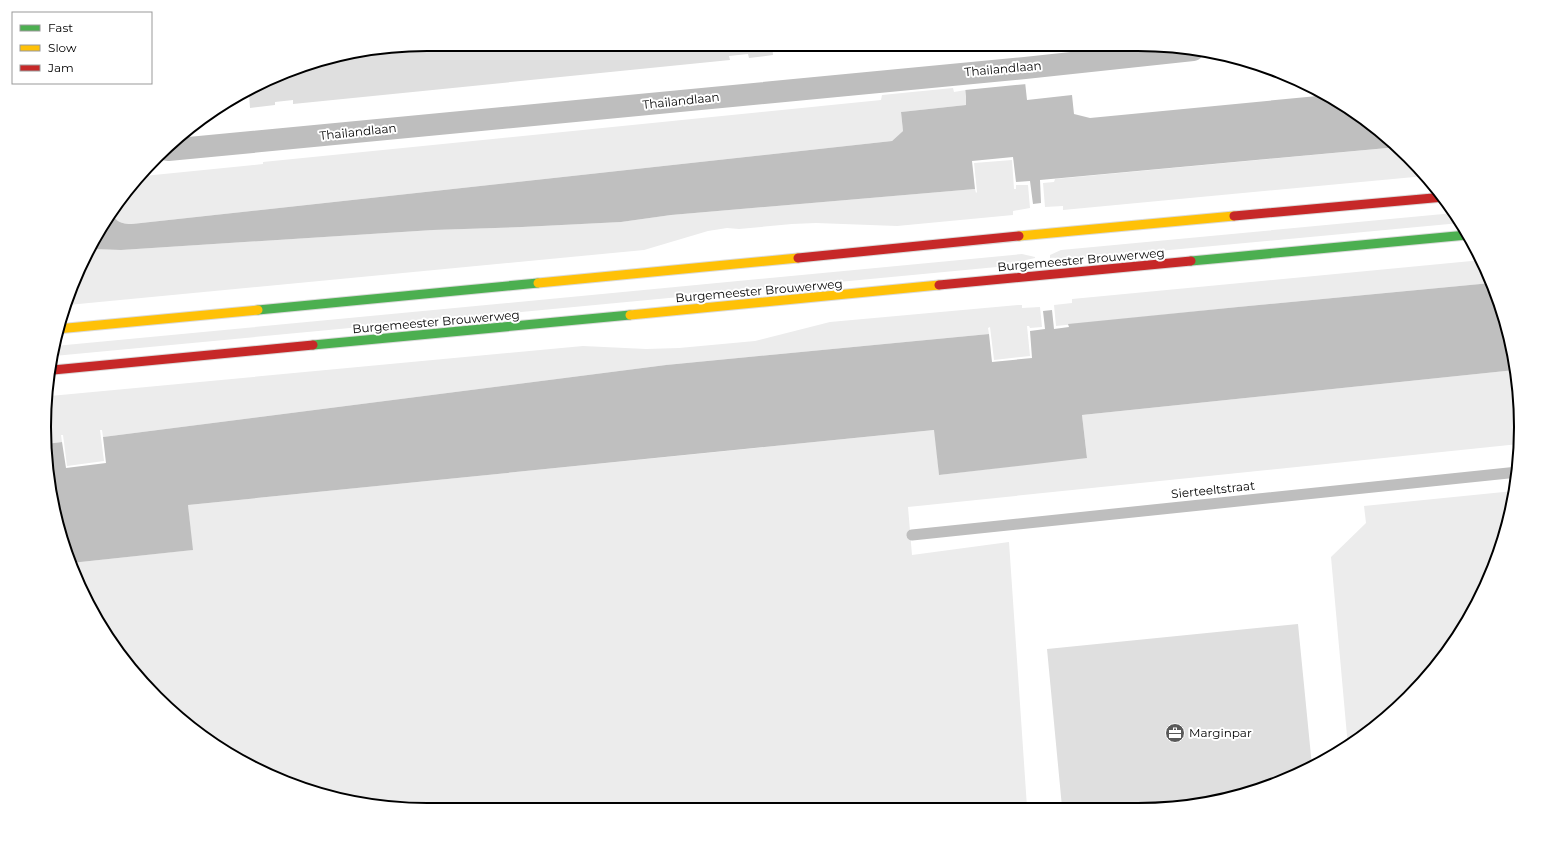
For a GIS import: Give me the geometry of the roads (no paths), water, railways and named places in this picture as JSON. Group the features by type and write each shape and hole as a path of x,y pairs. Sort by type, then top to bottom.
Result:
{"highway":[{"path":"64,329 1044,234 1436,198"},
{"name":"Burgemeester Brouwerweg","path":"55,370 1462,235"}],"street":[{"name":"Thailandlaan","path":"173,149 1025,68 1169,53"}],"lane":[{"name":"Sierteeltstraat","path":"912,535 1511,473"}],"place":[{"name":"Marginpar","path":"1175,733"}]}
